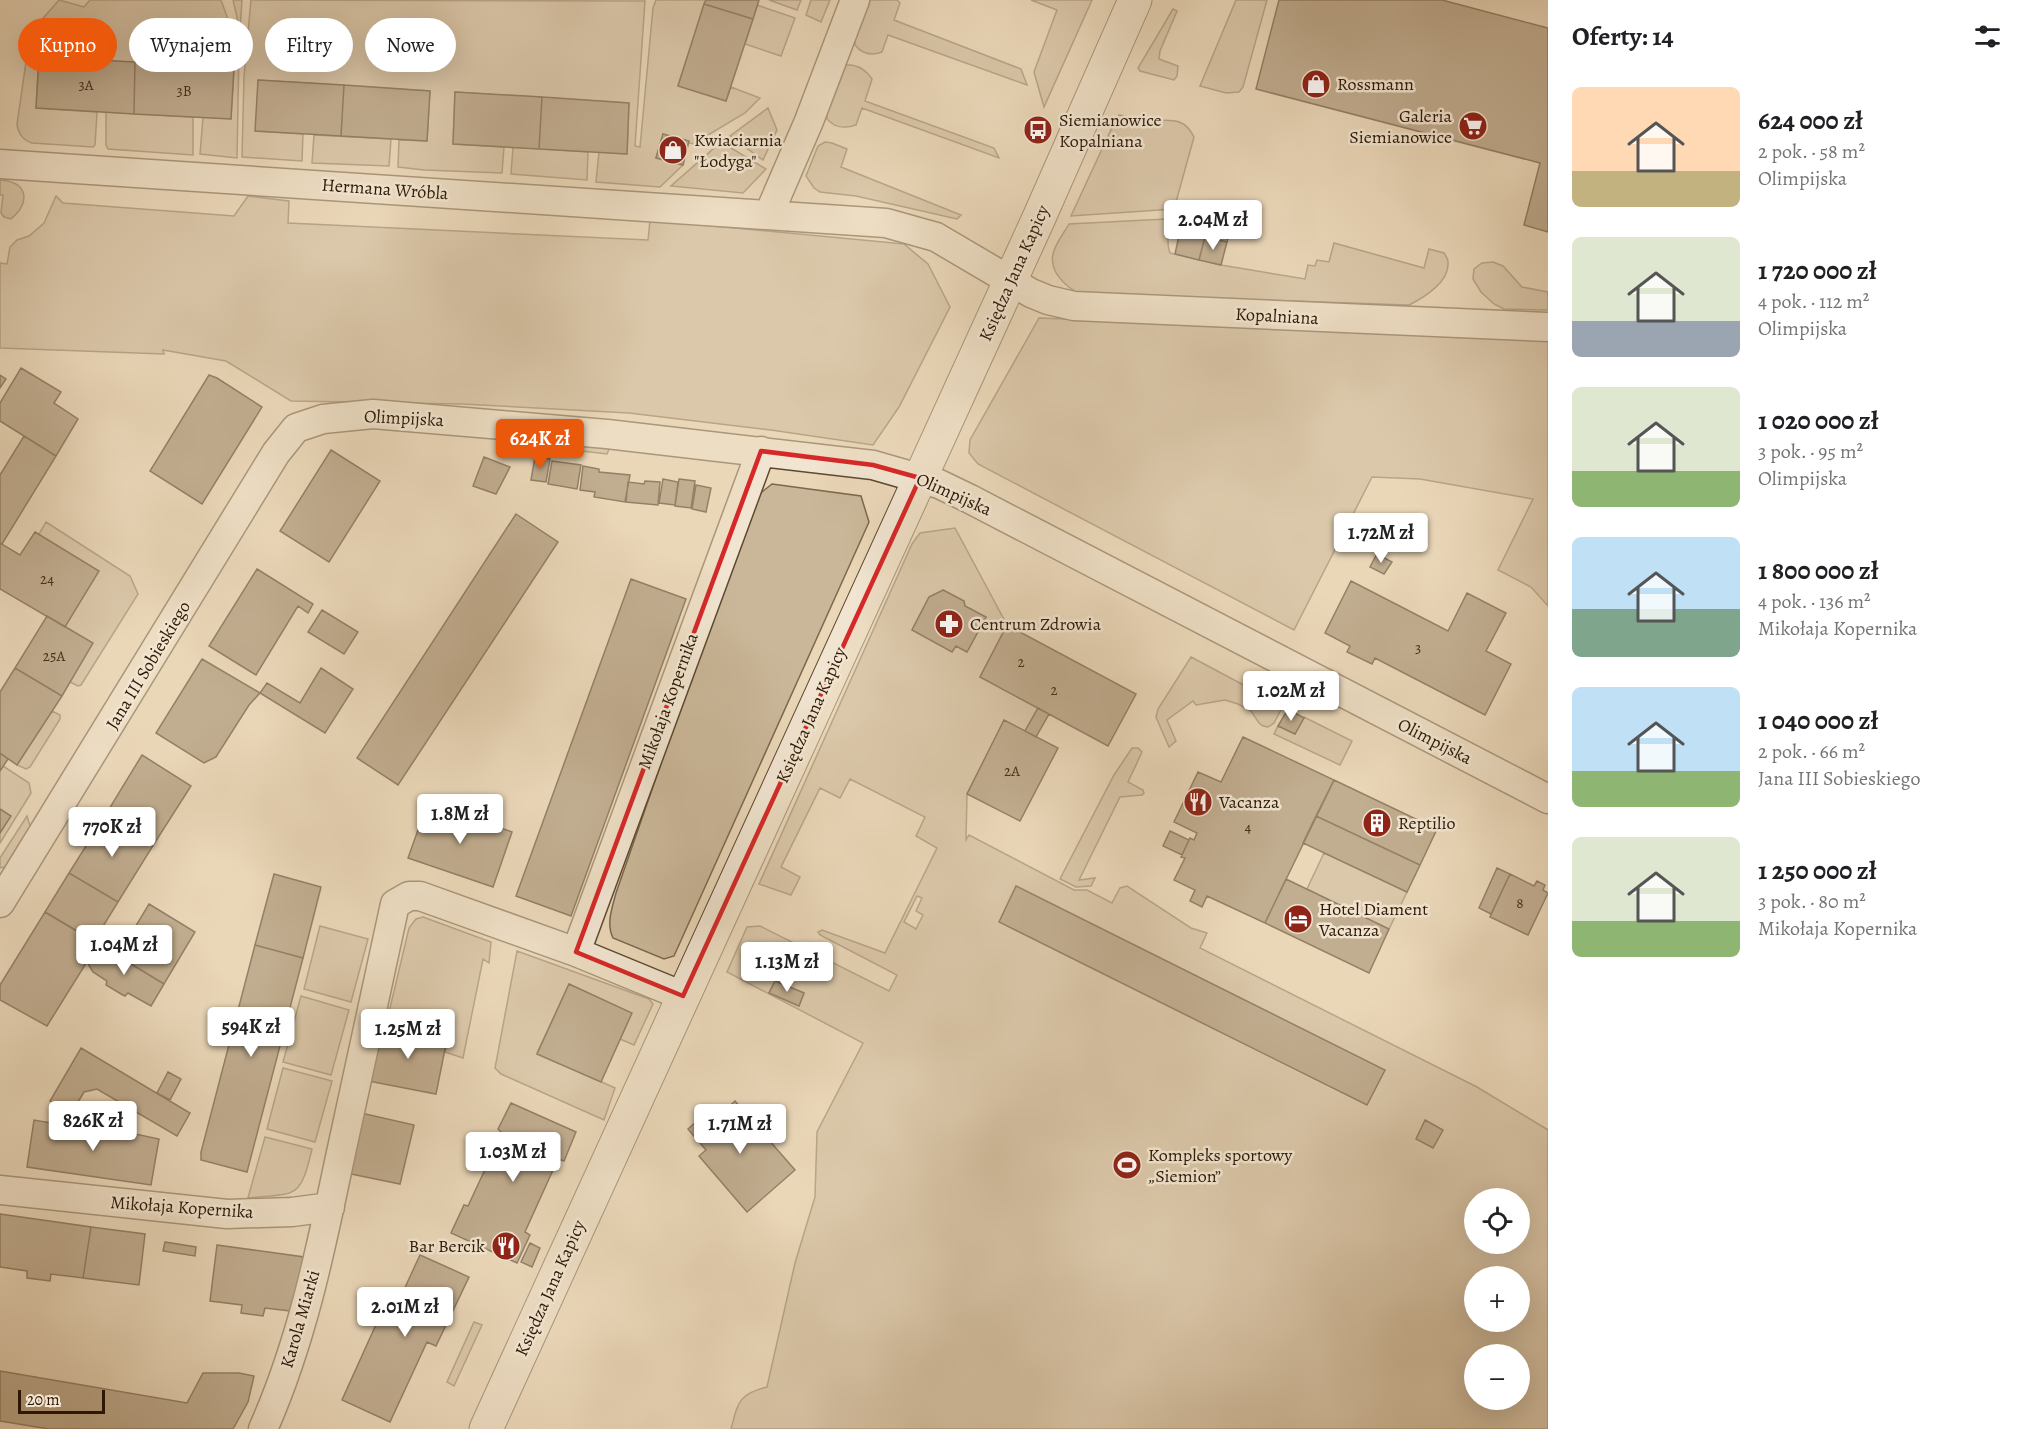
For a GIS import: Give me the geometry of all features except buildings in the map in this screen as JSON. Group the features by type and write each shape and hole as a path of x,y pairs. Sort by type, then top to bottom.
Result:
{"street":[{"path":"769,214 809,121 855,0"},
{"name":"Księdza Jana Kapicy","path":"486,1429 1010,282 1135,0"},
{"name":"Hermana Wróbla","path":"0,164 886,223 936,237 1010,282"},
{"name":"Kopalniana","path":"1010,282 1048,300 1074,306 1548,327"},
{"name":"Olimpijska","path":"296,428 322,419 373,414 606,434 761,451 873,465 920,478 939,484 970,499 1548,799"},
{"name":"Jana III Sobieskiego","path":"0,903 276,453 296,428"},
{"name":"Mikołaja Kopernika","path":"576,952 761,451"},
{"path":"330,1207 395,904 409,896 420,896 576,952 683,996"},
{"name":"Mikołaja Kopernika","path":"0,1190 227,1214 292,1212 330,1207"},
{"name":"Karola Miarki","path":"263,1429 274,1404 304,1315 330,1207"}],"highlighted area":[{"path":"761,451 873,465 920,478 850,629 683,996 576,952"}],"shaded area":[{"path":"59,0 84,7 90,0 221,0 227,18 129,18 129,62 117,61 117,18 43,18"},
{"path":"233,0 242,0 241,18 237,18"},
{"path":"251,0 645,1 635,146 640,147 653,8 656,0 706,0 678,85 726,101 731,87 760,98 745,113 693,144 663,134 656,158 683,165 660,187 596,182 599,152 627,154 629,103 455,92 453,144 504,147 502,173 424,170 398,167 399,140 427,141 430,91 259,80 256,131 303,134 302,161 242,157 244,72 253,72 253,18 249,18"},
{"path":"769,0 801,0 797,10"},
{"path":"811,0 830,0 821,22 806,15"},
{"path":"870,0 897,0 900,3 894,20 1021,69 1027,85 888,35 882,52 870,54 864,52 855,45 855,40"},
{"path":"1031,0 1092,0 1044,107 1034,72 1057,10"},
{"path":"1236,0 1267,0 1243,87 1239,92 1226,93 1200,86"},
{"path":"757,5 795,18 781,56 745,44"},
{"path":"1173,9 1177,11 1160,51 1159,59 1178,66 1174,80 1140,71 1138,68"},
{"path":"846,65 861,68 872,79 865,101 994,148 999,158 862,108 856,125 844,127 833,124 827,119 827,114"},
{"path":"25,72 38,72 36,108 97,112 93,147 32,143 20,133 17,124"},
{"path":"234,72 239,72 237,158 200,154 203,117 231,119"},
{"path":"768,108 777,130 763,160 730,136"},
{"path":"106,112 193,117 193,155 108,149"},
{"path":"1119,115 1144,120 1179,122 1190,130 1194,137 1174,209 1071,216 1115,121"},
{"path":"314,135 391,139 389,166 312,163"},
{"path":"721,142 766,169 743,193 671,186"},
{"path":"825,142 847,149 841,167 961,215 957,219 856,196 820,192 814,188 806,176 818,146"},
{"path":"513,147 588,152 587,180 511,174"},
{"path":"0,180 16,185 24,194 22,206 11,219 4,217 1,213 3,195 0,195"},
{"path":"56,196 63,203 234,216 248,196 289,201 288,223 648,240 650,220 904,244 928,264 950,307 899,407 873,445 629,413 462,404 291,401 226,361 163,350 164,354 0,348 0,263 7,264 10,247 17,240 29,236 44,223"},
{"path":"1166,219 1170,253 1221,265 1305,279 1308,265 1315,266 1317,260 1329,262 1334,243 1424,268 1429,249 1444,253 1448,261 1447,269 1440,283 1409,305 1080,294 1064,283 1056,273 1052,261 1053,254 1069,224"},
{"path":"1493,262 1503,266 1522,287 1548,292 1548,310 1504,309 1494,304 1481,292 1473,279 1474,269 1482,263"},
{"path":"1039,318 1548,337 1548,606 1531,587 1498,570 1533,499 1420,479 1372,477 1294,630 978,464 969,453 970,440"},
{"path":"553,442 610,447 607,454 556,448"},
{"path":"772,484 861,496 869,522 674,956 664,959 613,938 610,927 611,910 753,499"},
{"path":"46,522 130,576 138,594 81,685 78,686 70,682 65,627 39,534"},
{"name":"Kompleks sportowy „Siemion”","path":"955,528 1007,625 980,677 1038,708 1025,731 1004,721 967,794 966,840 969,835 1074,890 1087,890 1112,903 1120,888 1127,886 1191,928 1207,933 1200,948 1477,1087 1548,1130 1548,1429 731,1429 741,1401 750,1393 767,1387 795,1263 815,1197 817,1132 863,1043 727,972 747,927 760,926 889,991 897,975 818,932 822,930 885,953 937,848 916,836 925,817 850,779 840,798 820,788 781,867 800,877 791,895 759,884 912,544 920,533","holes":["943,590 964,601 965,606 986,617 967,652 956,646 952,651 912,630 929,597","917,896 922,898 916,911 923,915 916,929 904,922","775,981 804,993 799,1006 769,993"]},
{"path":"1191,657 1283,706 1274,723 1268,727 1263,726 1251,711 1225,700 1196,705 1193,701 1167,720 1176,741 1169,747 1156,717 1158,709"},
{"path":"52,711 60,715 60,719 30,767 26,769 17,765"},
{"path":"1304,717 1352,741 1340,765 1274,734 1278,726 1295,734"},
{"path":"1132,748 1138,748 1142,752 1128,782 1143,790 1144,793 1120,797 1079,880 1095,878 1091,886 1076,887 1060,879 1114,775"},
{"path":"3,766 29,783 31,793 0,843 0,833 10,816 0,809 0,771"},
{"path":"27,816 31,829 8,866 0,868 0,858"},
{"path":"1324,853 1407,892 1389,929 1307,889"},
{"path":"423,917 491,942 489,963 483,959 463,1058 445,1052 448,1039 386,1025 409,928 416,919"},
{"path":"320,926 368,939 351,1002 304,989"},
{"path":"517,951 649,999 653,1004 634,1045 620,1039 631,1013 569,984 537,1053 615,1088 604,1120 501,1074 495,1068"},
{"path":"301,996 349,1010 331,1075 283,1062"},
{"path":"283,1068 332,1081 315,1142 267,1129"},
{"path":"265,1137 312,1149 308,1166 299,1186 294,1191 287,1194 248,1198"},
{"path":"474,1322 482,1325 454,1386 447,1382"}],"place":[{"name":"Rossmann","path":"1316,84"},
{"name":"Galeria Siemianowice","path":"1473,126"},
{"name":"Siemianowice Kopalniana","path":"1038,130"},
{"name":"Kwiaciarnia \"Łodyga\"","path":"673,150"},
{"name":"Centrum Zdrowia","path":"949,624"},
{"name":"Vacanza","path":"1198,802"},
{"name":"Reptilio","path":"1377,823"},
{"name":"Hotel Diament Vacanza","path":"1298,919"},
{"name":"Kompleks sportowy „Siemion”","path":"1127,1165"},
{"name":"Bar Bercik","path":"506,1246"}]}
